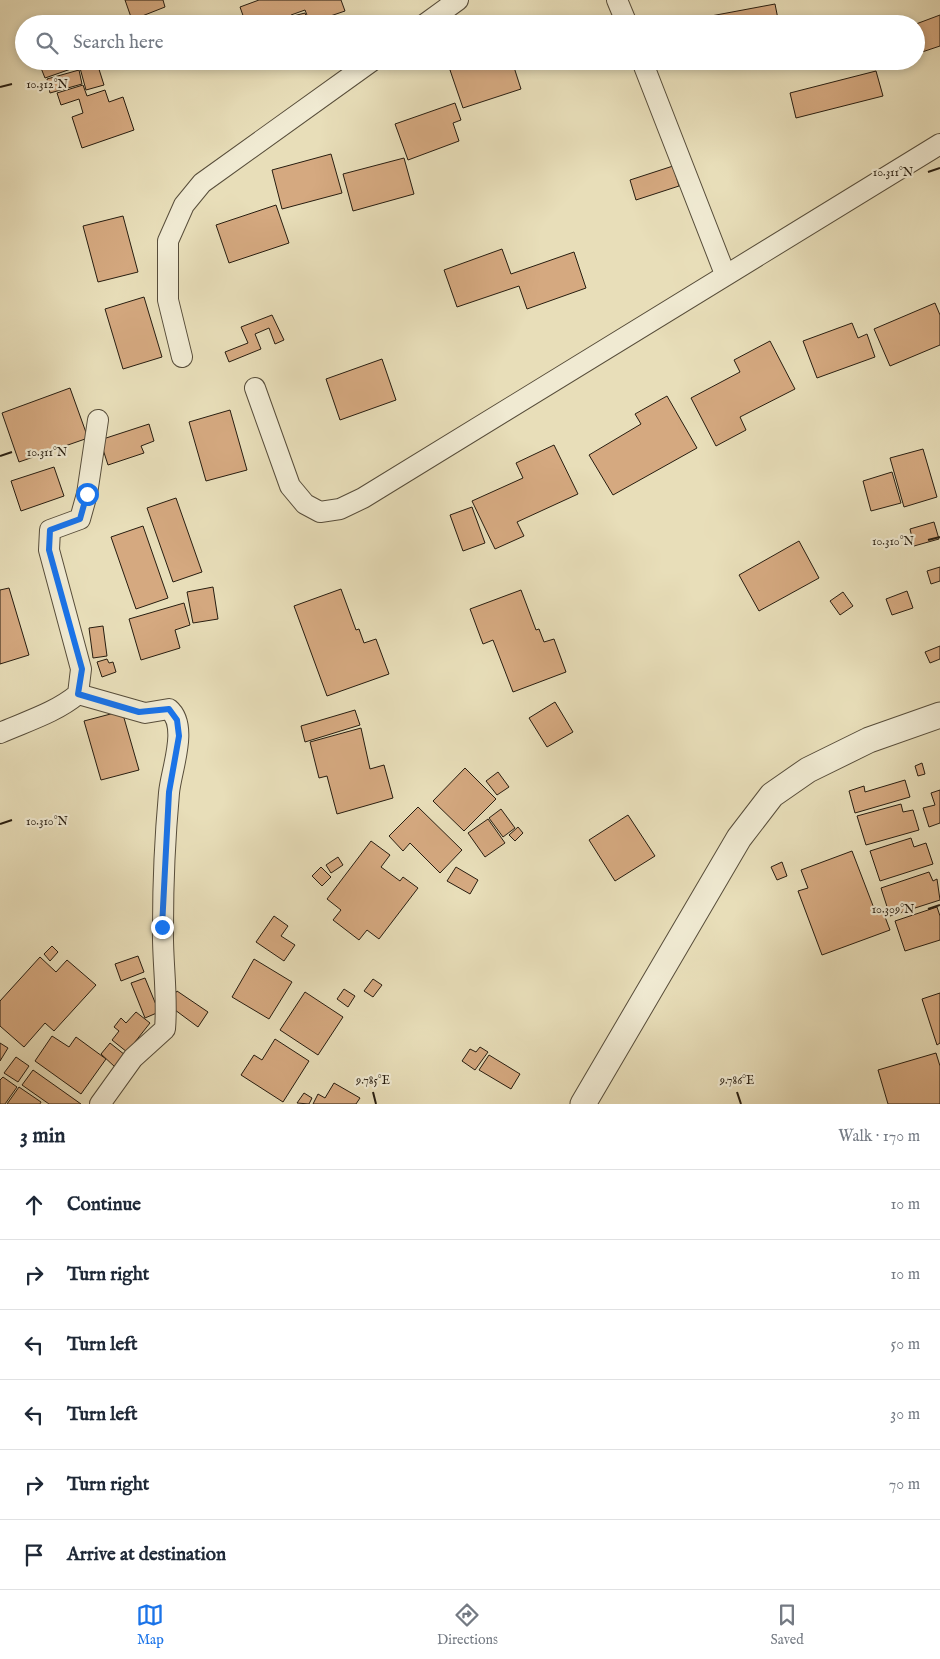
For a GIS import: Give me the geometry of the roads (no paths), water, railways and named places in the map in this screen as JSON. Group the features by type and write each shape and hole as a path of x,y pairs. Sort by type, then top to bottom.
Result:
{"street":[{"path":"437,15 458,0"},
{"path":"618,0 624,15"},
{"path":"182,357 168,300 168,241 184,205 202,183 359,70"},
{"path":"646,70 725,274"},
{"path":"255,388 290,486 305,504 320,512 340,509 363,498 725,274 940,144"},
{"path":"0,733 36,716 50,713 78,694 82,669 49,550 50,530 80,519 87,494 98,420"},
{"path":"78,694 139,712 169,709 177,720 179,736 168,801 162,927 167,1011 165,1029 133,1058 100,1104"},
{"path":"583,1104 739,838 772,795 808,770 869,740 940,715"}]}
